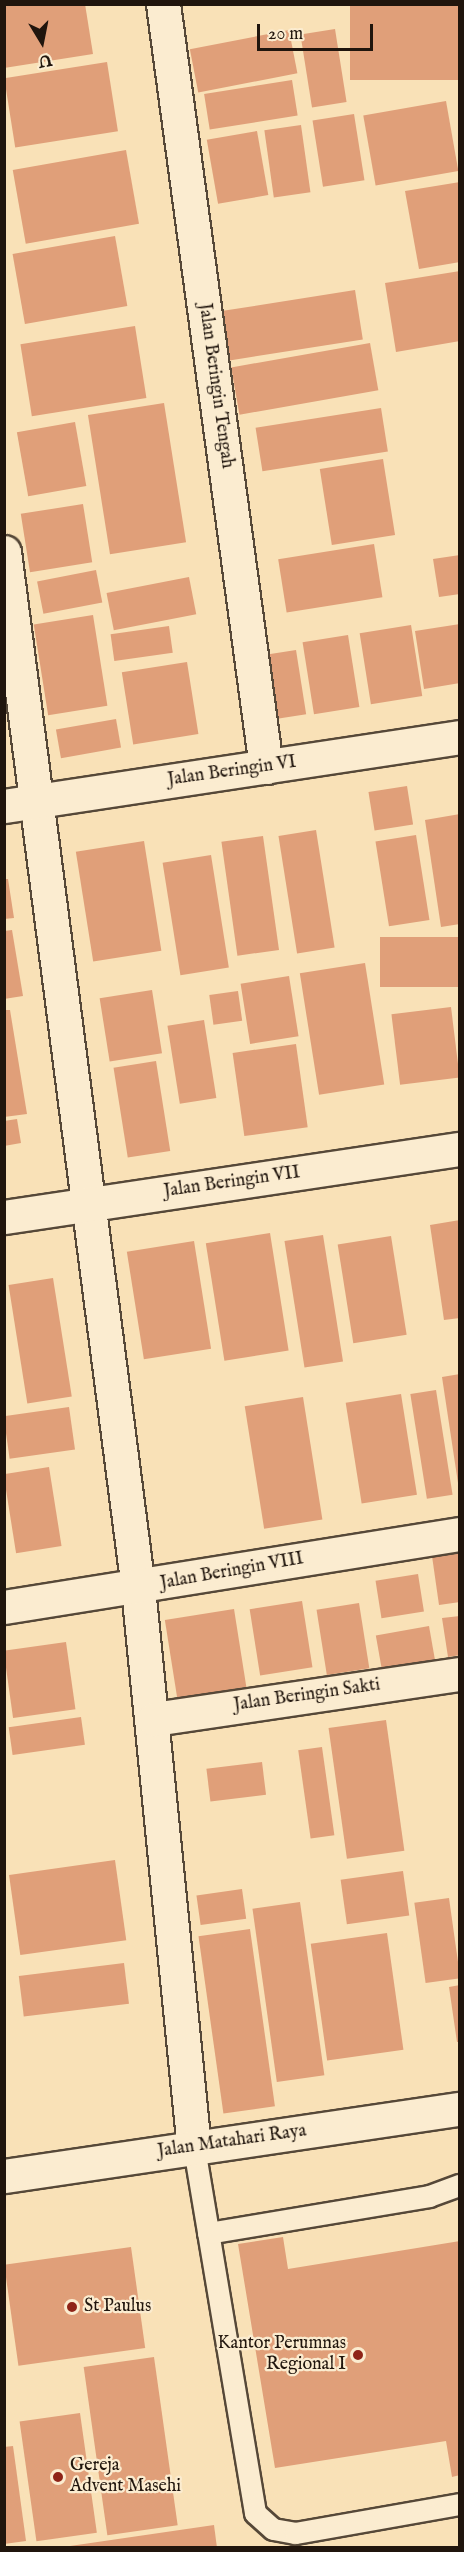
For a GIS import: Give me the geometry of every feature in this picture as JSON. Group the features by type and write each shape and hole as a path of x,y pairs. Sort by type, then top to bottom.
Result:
{"street":[{"name":"Jalan Beringin Tengah","path":"163,4 266,767"},
{"path":"4,552 20,803 89,1204 154,1719 194,2148"},
{"name":"Jalan Beringin VI","path":"20,803 459,737"},
{"name":"Jalan Beringin VII","path":"4,1217 459,1149"},
{"name":"Jalan Beringin VIII","path":"4,1607 138,1588 459,1534"},
{"name":"Jalan Beringin Sakti","path":"154,1719 459,1674"},
{"name":"Jalan Matahari Raya","path":"4,2176 459,2109"}],"lane":[{"path":"194,2148 255,2513 273,2529 295,2533 459,2504"},
{"path":"208,2233 429,2196 459,2185"}],"building":[{"path":"4,4 85,4 93,54 4,68"},
{"path":"350,5 460,5 460,80 350,80"},
{"path":"335,29 347,102 312,108 300,34"},
{"path":"289,30 297,73 198,92 190,49"},
{"path":"107,62 118,131 15,147 4,78"},
{"path":"292,80 298,116 210,129 204,94"},
{"path":"446,101 458,171 376,186 363,116"},
{"path":"354,114 364,180 323,187 313,121"},
{"path":"301,125 310,192 274,197 264,130"},
{"path":"257,131 268,195 218,204 207,140"},
{"path":"126,150 139,224 26,244 13,170"},
{"path":"460,182 460,262 419,269 405,191"},
{"path":"115,236 127,306 25,324 13,254"},
{"path":"460,271 460,341 396,352 385,283"},
{"path":"355,290 363,339 229,361 222,311"},
{"path":"135,326 146,398 32,416 20,344"},
{"path":"370,343 378,390 239,415 231,367"},
{"path":"164,403 186,542 110,554 88,415"},
{"path":"381,408 388,451 262,471 256,428"},
{"path":"75,422 86,486 28,496 17,432"},
{"path":"383,459 395,535 332,545 320,469"},
{"path":"83,504 92,562 30,572 21,514"},
{"path":"374,544 382,597 287,613 278,559"},
{"path":"460,555 460,594 439,597 433,559"},
{"path":"96,570 102,602 43,614 37,581"},
{"path":"189,577 196,614 114,630 107,593"},
{"path":"93,615 107,706 48,715 34,624"},
{"path":"460,624 460,683 424,689 415,631"},
{"path":"411,625 422,696 371,704 360,633"},
{"path":"169,626 173,653 114,661 111,634"},
{"path":"348,635 359,707 314,714 303,642"},
{"path":"296,650 306,714 268,720 257,656"},
{"path":"187,662 198,734 133,744 122,672"},
{"path":"116,719 121,748 61,758 56,730"},
{"path":"407,786 413,825 375,831 368,792"},
{"path":"460,814 460,924 441,927 425,820"},
{"path":"316,830 335,948 297,953 278,836"},
{"path":"416,835 429,920 389,926 376,841"},
{"path":"263,836 279,950 237,956 221,842"},
{"path":"144,841 161,951 93,961 76,852"},
{"path":"211,855 229,968 180,975 163,863"},
{"path":"4,879 8,879 14,918 4,919"},
{"path":"12,930 23,996 4,999 4,931"},
{"path":"380,937 460,937 460,987 380,987"},
{"path":"365,963 384,1084 319,1095 300,973"},
{"path":"289,976 299,1036 250,1044 241,984"},
{"path":"152,990 162,1053 110,1062 100,998"},
{"path":"238,991 242,1021 213,1025 209,995"},
{"path":"451,1007 460,1077 400,1085 391,1014"},
{"path":"4,1010 10,1010 27,1114 4,1117"},
{"path":"204,1020 216,1098 180,1104 167,1026"},
{"path":"296,1044 308,1127 244,1136 233,1053"},
{"path":"156,1061 170,1151 128,1158 114,1068"},
{"path":"17,1119 21,1143 4,1146 4,1121"},
{"path":"460,1220 460,1318 444,1320 430,1225"},
{"path":"270,1233 289,1351 224,1361 206,1243"},
{"path":"323,1235 343,1361 305,1368 284,1241"},
{"path":"391,1236 407,1335 353,1343 338,1244"},
{"path":"194,1241 211,1349 144,1359 127,1252"},
{"path":"53,1278 72,1397 27,1404 9,1285"},
{"path":"460,1374 460,1483 458,1483 442,1377"},
{"path":"436,1390 453,1495 427,1499 410,1394"},
{"path":"401,1394 417,1495 362,1504 346,1403"},
{"path":"303,1397 322,1519 264,1529 245,1406"},
{"path":"69,1407 75,1450 10,1459 4,1416"},
{"path":"49,1467 62,1546 16,1553 4,1474"},
{"path":"460,1552 460,1602 439,1605 432,1556"},
{"path":"418,1574 424,1612 381,1618 376,1581"},
{"path":"302,1601 312,1667 260,1675 250,1609"},
{"path":"359,1603 369,1668 327,1675 317,1610"},
{"path":"234,1609 246,1687 177,1698 165,1620"},
{"path":"460,1616 460,1655 448,1657 442,1618"},
{"path":"429,1626 435,1659 382,1669 376,1635"},
{"path":"66,1642 75,1709 13,1718 4,1651"},
{"path":"81,1717 85,1745 13,1755 9,1727"},
{"path":"386,1720 404,1851 347,1859 329,1728"},
{"path":"322,1747 334,1835 311,1838 298,1750"},
{"path":"262,1762 266,1795 210,1802 206,1769"},
{"path":"115,1860 126,1940 20,1955 9,1875"},
{"path":"403,1871 409,1916 347,1924 341,1880"},
{"path":"242,1889 246,1919 201,1925 196,1895"},
{"path":"449,1898 460,1978 426,1983 414,1903"},
{"path":"300,1902 324,2075 277,2082 252,1909"},
{"path":"250,1929 275,2106 223,2113 199,1936"},
{"path":"387,1933 403,2050 327,2061 311,1944"},
{"path":"124,1963 129,2004 24,2017 19,1976"},
{"path":"460,1985 460,2042 457,2042 449,1987"},
{"name":"Kantor Perumnas Regional I","path":"283,2237 288,2269 460,2241 460,2475 452,2477 446,2441 275,2468 238,2244"},
{"name":"St Paulus","path":"131,2247 145,2348 18,2366 4,2265"},
{"path":"154,2357 178,2525 107,2535 84,2367"},
{"name":"Gereja Advent Masehi","path":"80,2413 97,2533 36,2541 20,2421"},
{"path":"13,2446 26,2541 4,2544 4,2447"},
{"path":"214,2525 217,2548 70,2548 70,2546"}],"place":[{"name":"St Paulus","path":"72,2307"},
{"name":"Kantor Perumnas Regional I","path":"358,2355"},
{"name":"Gereja Advent Masehi","path":"58,2477"}]}
